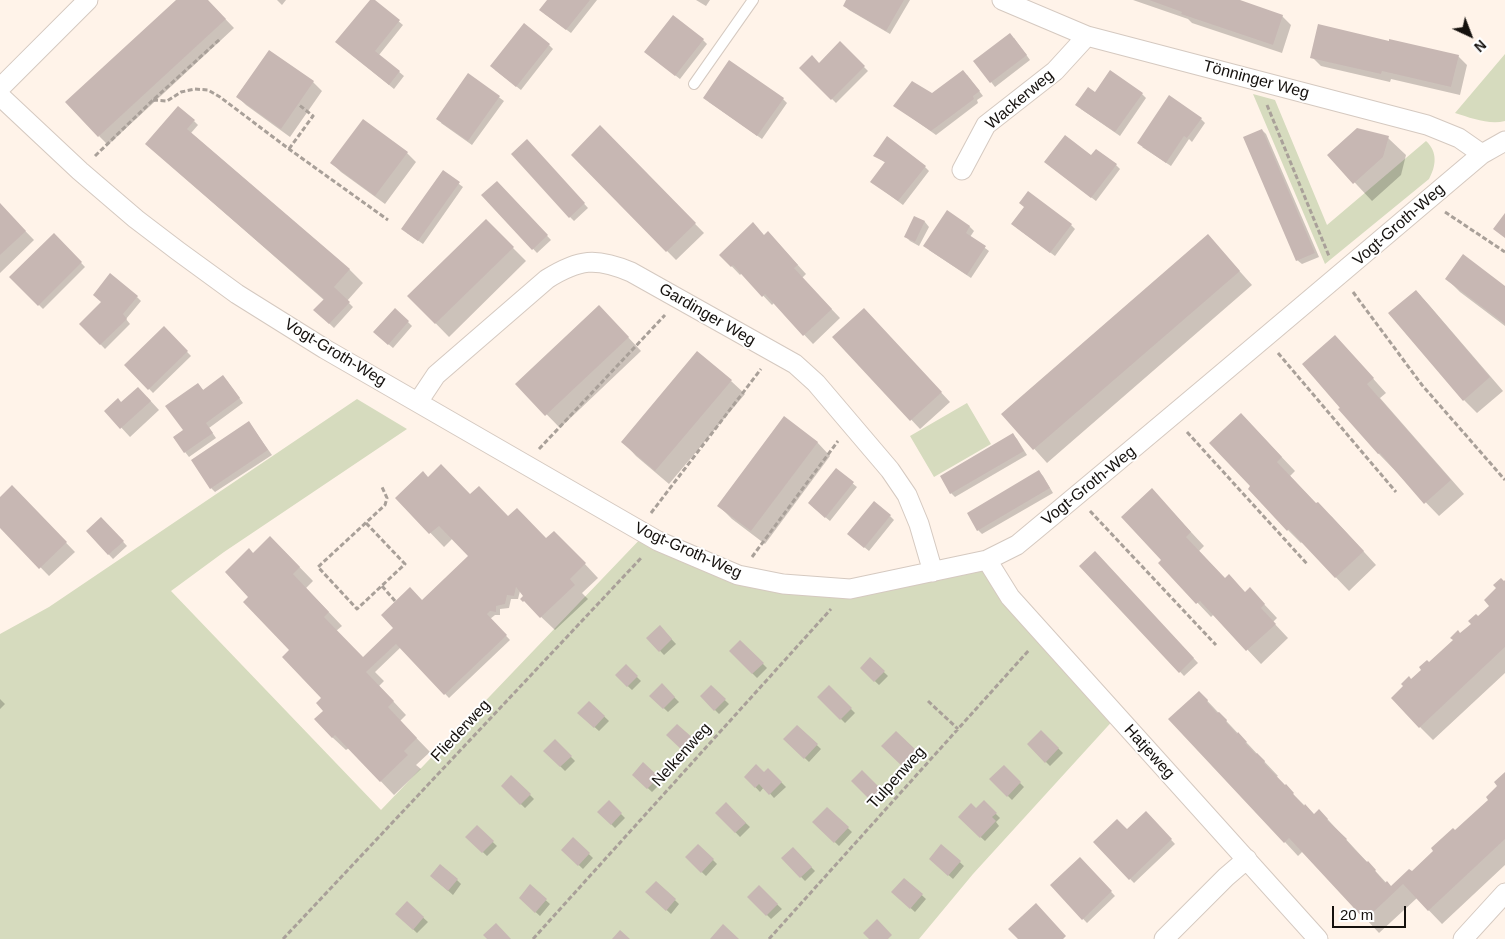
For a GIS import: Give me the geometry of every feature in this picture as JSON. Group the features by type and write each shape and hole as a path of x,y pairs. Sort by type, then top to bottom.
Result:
{"street":[{"path":"0,88 88,0"},
{"name":"Tönninger Weg","path":"1002,0 1087,36 1428,125 1459,138 1482,154"},
{"name":"Wackerweg","path":"962,170 986,125 1055,71 1087,36"},
{"name":"Vogt-Groth-Weg","path":"0,96 136,219 237,294 325,349 658,541 738,575 783,584 850,588 987,560 1017,545 1172,417 1482,154"},
{"path":"1482,154 1505,141"},
{"name":"Gardinger Weg","path":"418,402 436,375 547,279 562,270 578,264 595,261 613,264 631,272 795,364 816,382 890,470 906,495 919,524 933,572"},
{"name":"Hatjeweg","path":"987,560 1010,597 1043,635 1318,939"},
{"path":"1164,939 1226,877 1247,859"},
{"path":"1463,939 1505,893"}],"lane":[{"path":"694,84 753,0"}],"path":[{"path":"80,170 220,39"},
{"path":"1268,83 1264,97 1332,264"},
{"path":"153,100 167,101 181,92 195,89 208,90 388,220"},
{"path":"289,149 313,116 298,104"},
{"path":"1428,200 1505,252"},
{"path":"1348,285 1422,385 1505,480"},
{"path":"525,464 680,299"},
{"path":"1264,337 1396,492"},
{"path":"638,530 774,353"},
{"path":"1172,417 1308,565"},
{"path":"738,575 851,423"},
{"path":"366,523 405,564 357,609 318,567 386,502 387,498 382,487"},
{"path":"1076,496 1216,645"},
{"name":"Fliederweg","path":"283,939 658,541"},
{"path":"382,586 395,601"},
{"name":"Nelkenweg","path":"533,939 850,588"},
{"name":"Tulpenweg","path":"769,939 1043,635"},
{"path":"928,701 958,729"}],"green space":[{"path":"1505,54 1505,121 1486,122 1455,113"},
{"path":"1253,94 1275,100 1327,225 1426,141 1433,150 1435,159 1429,179 1325,264"},
{"path":"357,399 407,429 224,552 171,591 381,810 645,534 740,575 822,587 987,560 1117,716 973,874 919,939 0,939 0,634 49,607"},
{"path":"967,403 991,444 934,477 910,436"}],"building":[{"path":"176,0 208,0 226,19 98,137 65,102"},
{"path":"370,0 375,0 400,20 375,51 400,71 389,85 335,42"},
{"path":"547,0 590,0 566,30 539,10"},
{"path":"846,0 904,0 886,31 843,6"},
{"path":"1149,0 1240,0 1283,15 1273,45 1181,14 1182,12"},
{"path":"673,15 704,39 675,76 644,52"},
{"path":"524,23 550,44 516,87 490,66"},
{"path":"1318,24 1459,55 1451,87 1382,71 1381,74 1310,58"},
{"path":"1010,33 1027,55 990,83 973,61"},
{"path":"840,41 865,66 831,100 799,68 812,55 819,63"},
{"path":"269,50 314,81 281,129 236,97"},
{"path":"729,60 784,98 757,136 703,98"},
{"path":"963,70 980,91 973,96 974,99 931,131 893,106 912,81 932,93"},
{"path":"1110,70 1143,93 1115,132 1075,105 1088,87 1095,92"},
{"path":"468,73 500,96 468,141 436,119"},
{"path":"1169,95 1202,118 1187,138 1184,136 1166,163 1137,143"},
{"path":"178,106 195,120 187,129 350,269 334,287 350,302 329,324 313,310 324,299 145,144"},
{"path":"363,119 408,152 375,196 330,163"},
{"path":"600,125 696,223 666,252 571,155"},
{"path":"1357,128 1389,136 1383,157 1353,184 1327,155"},
{"path":"1262,129 1315,253 1296,261 1243,137"},
{"path":"1065,135 1091,155 1096,149 1117,164 1091,198 1044,162"},
{"path":"887,136 926,166 898,201 870,182 885,162 873,156"},
{"path":"527,139 585,203 569,218 511,154"},
{"path":"443,170 460,182 418,241 401,229"},
{"path":"497,181 548,235 532,250 481,195"},
{"path":"1028,191 1072,224 1050,253 1011,224 1024,207 1019,203"},
{"path":"0,203 26,231 0,255"},
{"path":"947,210 970,226 966,233 986,246 967,275 923,246"},
{"path":"1505,213 1505,238 1493,229"},
{"path":"914,216 925,221 915,242 904,237"},
{"path":"486,219 514,247 435,324 407,296"},
{"path":"753,222 764,235 768,231 798,265 794,268 832,309 803,336 765,294 762,297 733,265 731,267 719,255"},
{"path":"54,233 82,262 38,306 9,277"},
{"path":"1208,234 1240,271 1033,450 1001,414"},
{"path":"1463,254 1505,286 1505,324 1445,279"},
{"path":"110,273 138,296 123,314 127,319 100,345 79,324 101,302 93,295"},
{"path":"1416,290 1490,377 1463,401 1388,313"},
{"path":"599,305 629,337 545,416 515,384"},
{"path":"395,308 409,321 388,345 373,332"},
{"path":"864,308 942,392 910,421 832,337"},
{"path":"164,326 188,351 148,390 124,365"},
{"path":"1335,335 1374,378 1367,384 1451,480 1424,504 1380,453 1378,454 1338,409 1340,408 1302,364"},
{"path":"697,351 732,380 655,471 621,442"},
{"path":"223,375 240,398 206,423 213,433 184,453 173,437 183,430 165,406 198,383 203,390"},
{"path":"138,387 151,401 120,429 104,411 118,398 121,402"},
{"path":"1241,413 1282,457 1277,462 1364,551 1335,578 1289,529 1287,531 1248,489 1250,486 1209,443"},
{"path":"784,416 818,442 751,531 717,506"},
{"path":"249,421 268,450 210,489 191,460"},
{"path":"1013,433 1024,451 950,494 940,476"},
{"path":"441,464 470,494 479,486 508,516 517,508 546,538 554,531 586,563 570,579 575,585 540,618 520,599 523,596 516,587 514,596 507,595 505,604 496,606 496,612 490,611 487,614 507,635 444,695 396,644 366,672 394,701 388,707 417,738 404,751 408,755 380,782 335,735 332,738 314,719 323,711 316,703 321,698 282,657 289,650 243,602 248,597 225,572 249,548 253,553 270,536 300,567 293,574 329,612 324,617 363,657 393,628 381,615 410,587 422,600 468,556 439,526 429,534 395,498 423,471 428,477"},
{"path":"836,468 854,482 825,518 808,503"},
{"path":"1039,470 1050,488 977,531 967,513"},
{"path":"12,485 67,542 39,569 0,528 0,497"},
{"path":"1152,488 1191,532 1186,537 1225,578 1229,574 1245,592 1250,587 1265,604 1261,608 1276,624 1246,651 1200,601 1196,604 1158,563 1161,560 1121,517"},
{"path":"874,501 891,515 864,548 847,534"},
{"path":"101,517 124,541 108,555 86,531"},
{"path":"1095,551 1194,658 1179,673 1079,566"},
{"path":"1501,578 1505,580 1505,647 1419,728 1391,698 1403,686 1401,684 1409,676 1411,679 1421,670 1419,667 1427,660 1429,662 1453,640 1450,638 1458,630 1460,633 1471,624 1468,621 1476,614 1478,616 1489,606 1484,600 1496,588 1493,585"},
{"path":"660,625 672,639 659,652 646,638"},
{"path":"740,640 764,663 752,674 729,651"},
{"path":"870,657 885,671 874,682 860,668"},
{"path":"626,664 638,676 627,687 615,675"},
{"path":"662,683 675,697 663,709 649,696"},
{"path":"711,685 726,699 714,711 700,696"},
{"path":"829,685 852,708 840,720 817,697"},
{"path":"1199,691 1217,713 1219,712 1237,734 1238,732 1247,742 1245,743 1286,784 1304,806 1305,804 1314,814 1319,809 1356,851 1368,861 1385,883 1387,881 1391,886 1409,869 1412,871 1433,851 1431,848 1453,828 1455,830 1488,800 1486,797 1497,786 1494,782 1505,772 1505,839 1428,911 1403,884 1365,920 1289,838 1284,843 1168,719"},
{"path":"589,701 605,716 594,728 577,713"},
{"path":"677,724 694,739 683,751 666,735"},
{"path":"797,725 818,744 804,759 783,739"},
{"path":"1041,730 1059,748 1045,763 1027,744"},
{"path":"896,731 917,751 903,767 881,746"},
{"path":"555,739 572,756 560,767 543,751"},
{"path":"643,762 659,777 647,789 632,775"},
{"path":"756,764 764,772 768,768 782,782 769,795 759,784 755,788 744,777"},
{"path":"1004,765 1021,782 1007,797 989,779"},
{"path":"862,770 882,790 871,801 851,781"},
{"path":"511,775 531,794 520,805 501,786"},
{"path":"609,800 622,813 611,825 597,812"},
{"path":"984,800 997,813 992,817 996,821 980,838 958,817 971,803 976,808"},
{"path":"726,802 746,823 735,833 715,813"},
{"path":"827,807 849,827 834,843 812,822"},
{"path":"1146,811 1172,839 1129,880 1093,842 1117,819 1127,829"},
{"path":"477,825 494,841 482,853 465,837"},
{"path":"573,837 590,853 578,866 561,850"},
{"path":"698,844 714,859 701,873 685,857"},
{"path":"941,844 961,861 948,876 929,859"},
{"path":"793,847 812,867 800,878 781,858"},
{"path":"1080,857 1112,891 1082,920 1050,885"},
{"path":"440,864 458,879 448,891 430,876"},
{"path":"904,878 923,894 910,909 891,892"},
{"path":"656,881 676,899 666,911 645,892"},
{"path":"530,884 547,899 535,913 519,898"},
{"path":"759,885 778,904 766,916 747,897"},
{"path":"407,901 424,917 413,930 395,914"},
{"path":"1036,903 1066,936 1063,939 1018,939 1008,929"},
{"path":"877,919 892,935 888,939 869,939 863,933"},
{"path":"496,923 511,939 487,939 483,935"},
{"path":"723,924 739,939 710,939"},
{"path":"620,930 630,939 612,939"}]}
